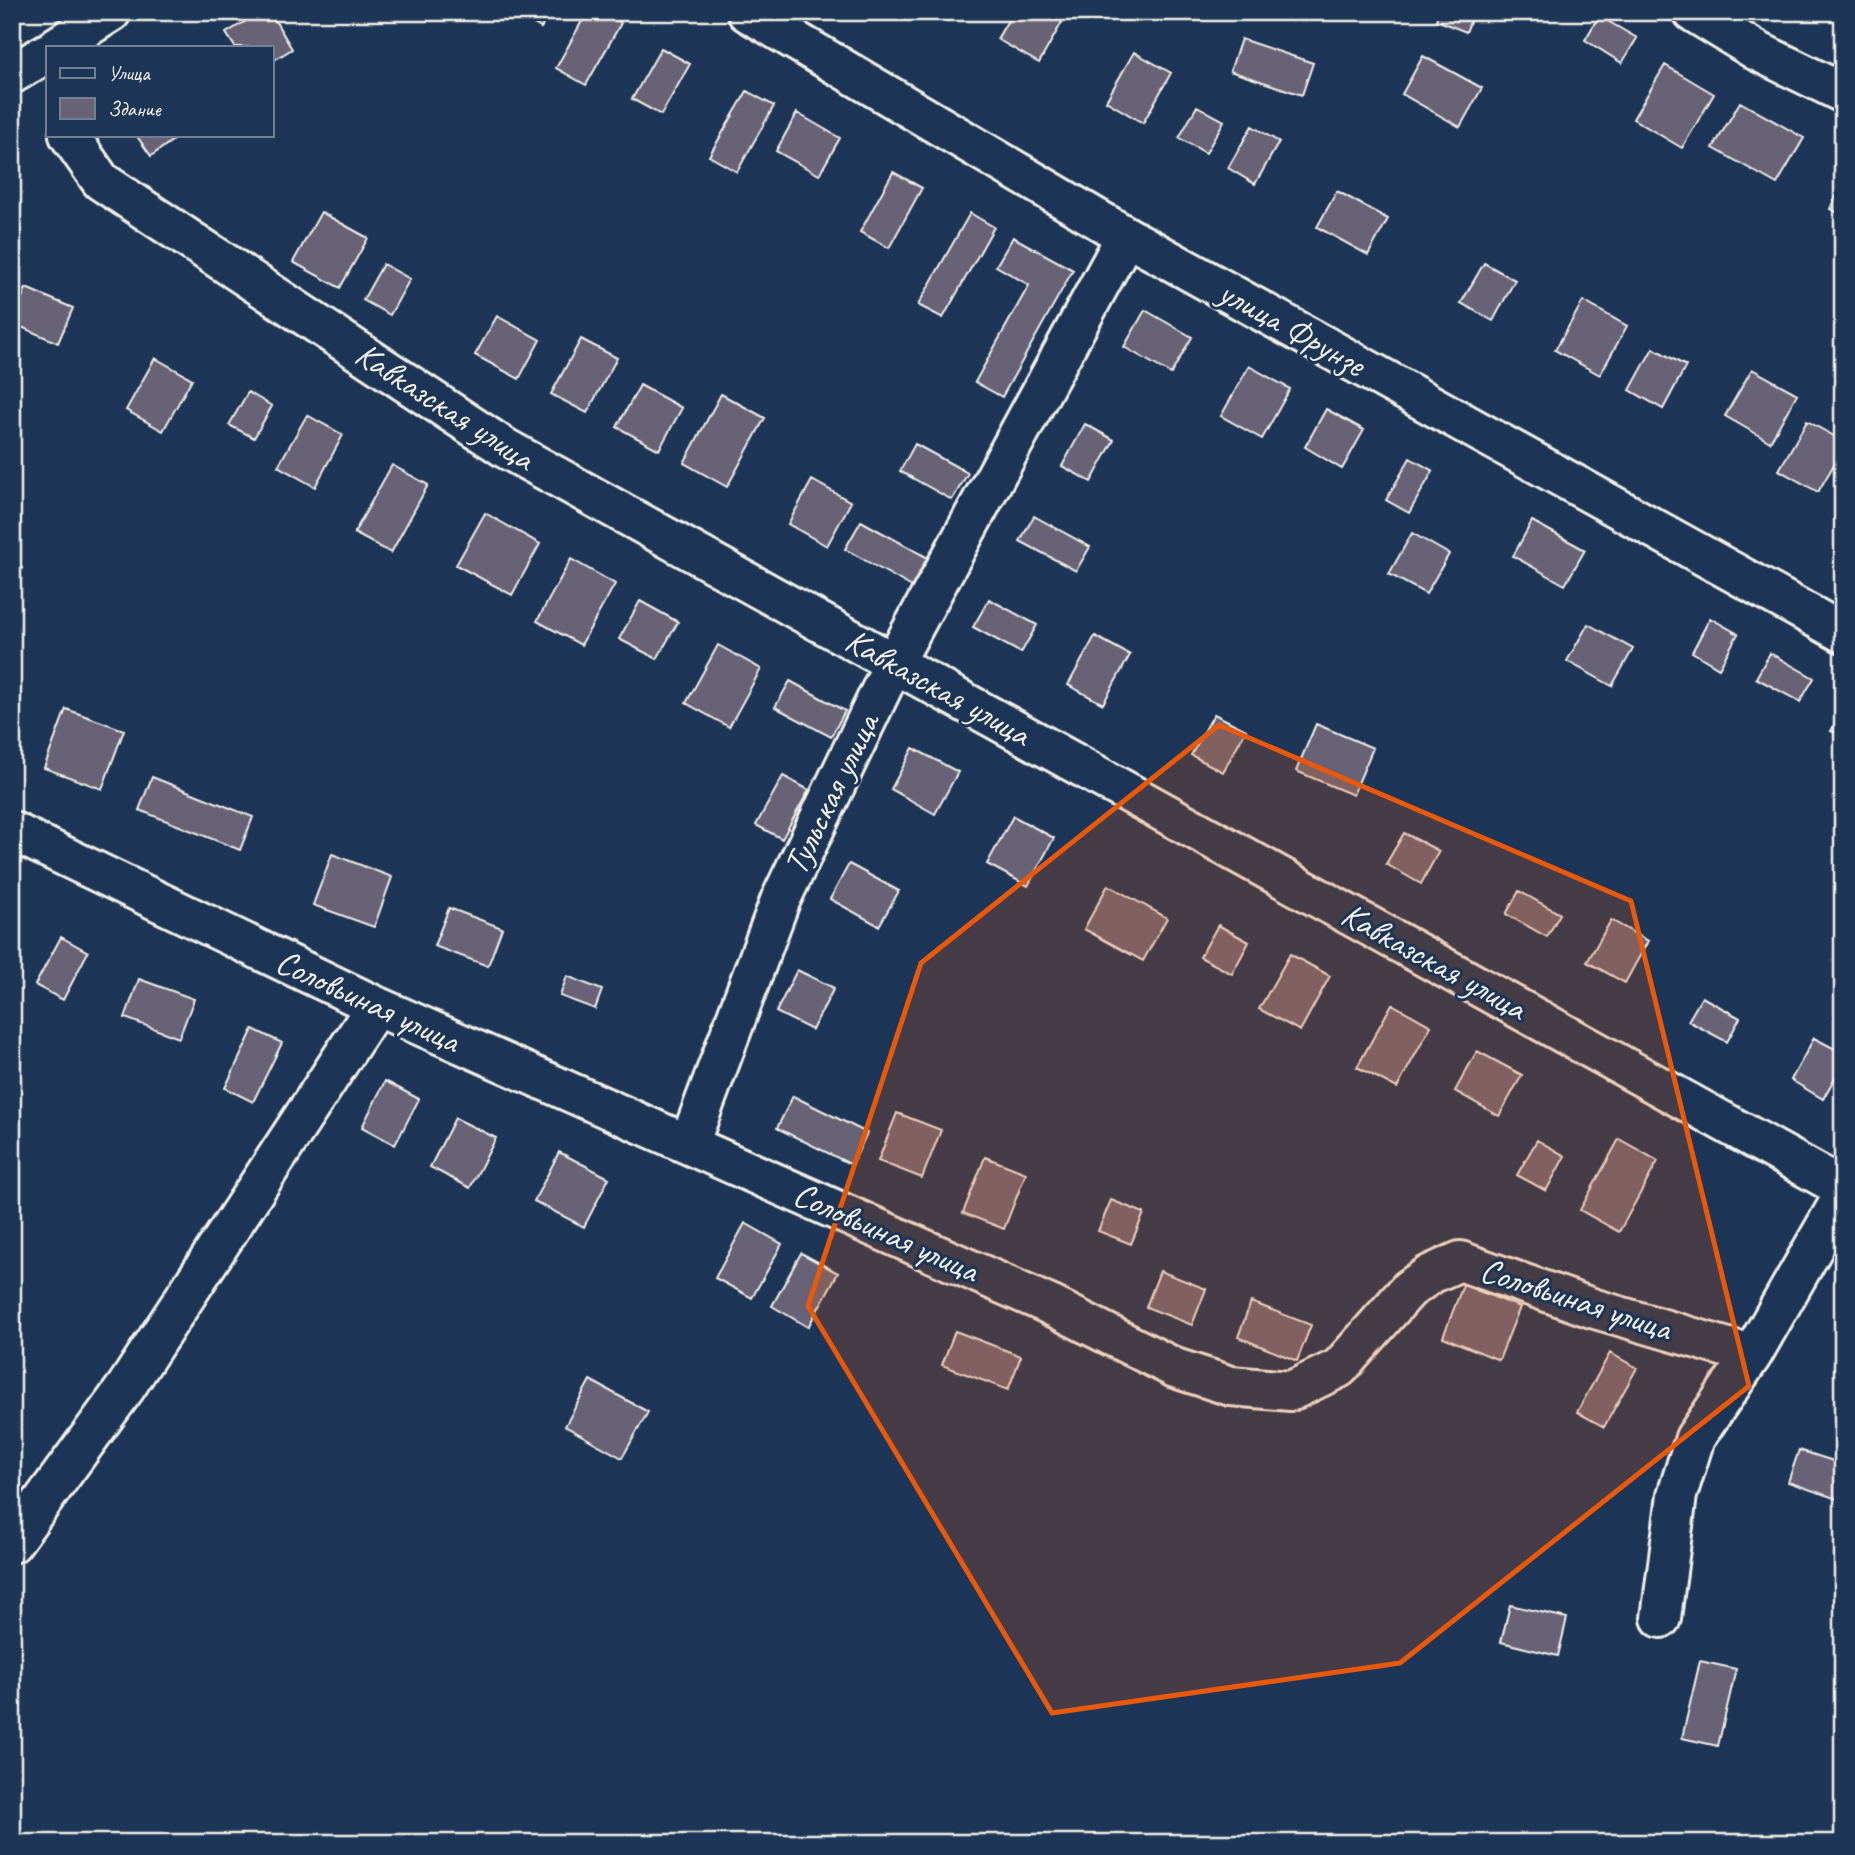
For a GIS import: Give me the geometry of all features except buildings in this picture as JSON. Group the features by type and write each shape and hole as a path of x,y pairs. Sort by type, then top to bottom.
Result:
{"street":[{"path":"58,46 111,12"},
{"name":"улица Фрунзе","path":"747,12 1126,236 1843,633"},
{"path":"1693,12 1757,51 1843,93"},
{"path":"12,74 46,55"},
{"name":"Кавказская улица","path":"70,136 101,181 505,448 1843,1188"},
{"name":"Тульская улица","path":"689,1144 780,901 894,663 1126,236"},
{"name":"Соловьиная улица","path":"12,831 376,1006 1050,1305 1175,1368 1231,1386 1291,1391 1339,1368 1409,1289 1431,1274 1460,1262 1592,1308 1752,1355"},
{"path":"12,1543 127,1387 376,1006"},
{"path":"1661,1618 1677,1495 1695,1438 1752,1355 1843,1196"}],"highlighted area":[{"path":"1219,725 1631,901 1749,1386 1400,1663 1052,1713 808,1306 921,963"}]}
